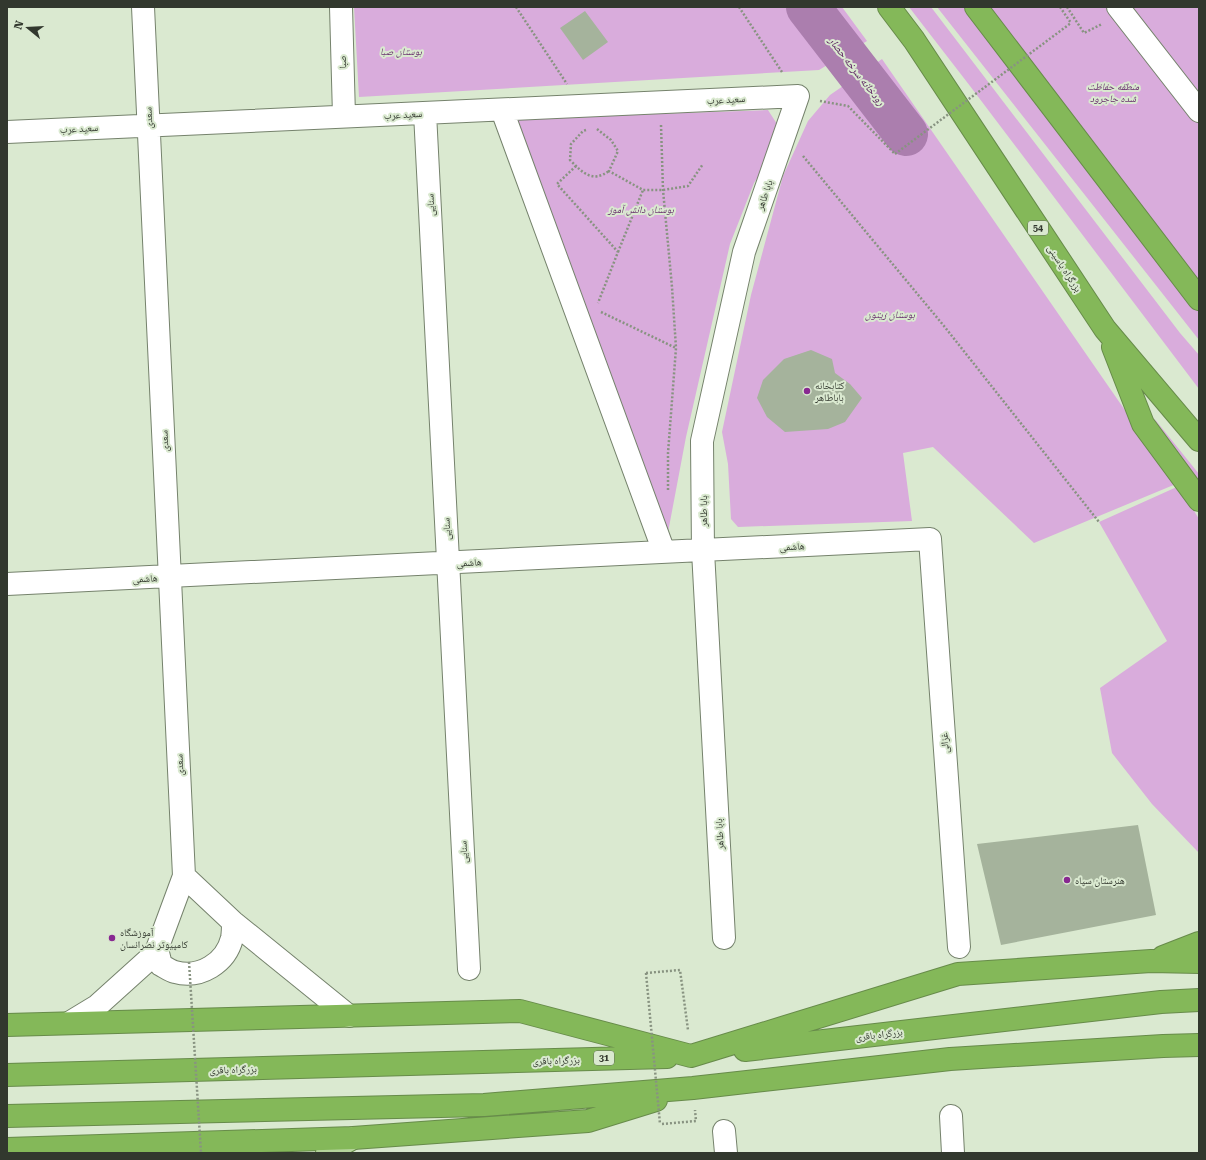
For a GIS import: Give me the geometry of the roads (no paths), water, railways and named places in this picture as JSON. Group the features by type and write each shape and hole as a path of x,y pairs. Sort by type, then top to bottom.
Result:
{"highway":[{"name":"بزرگراه یاسینی","path":"889,7 914,40 1105,329 1199,440"},
{"path":"976,7 1199,299"},
{"path":"1105,329 1144,424 1199,500"},
{"path":"1151,961 1199,943"},
{"path":"7,1025 520,1011 691,1056 958,974 1151,961 1199,962"},
{"name":"بزرگراه باقری","path":"7,1075 691,1056 1161,1002 1199,1000"},
{"path":"7,1116 484,1105 693,1088 950,1059 1199,1045"},
{"path":"7,1149 53,1150 353,1138 588,1121 693,1088"}],"main road":[{"path":"327,1153 353,1138"},
{"path":"197,1153 208,1153"}],"street":[{"name":"سعدی","path":"143,7 184,876"},
{"name":"صبا","path":"341,7 344,116"},
{"path":"1118,7 1199,111"},
{"name":"سعید عرب","path":"7,132 798,96"},
{"name":"بابا طاهر","path":"724,938 703,551 702,441 744,252 798,96"},
{"path":"502,110 664,552"},
{"name":"سنایی","path":"425,113 469,968"},
{"name":"هاشمی","path":"7,584 930,539"},
{"name":"غزالی","path":"930,539 959,947"},
{"path":"69,1023 97,1006 148,960 157,949 184,876 233,922 349,1016"},
{"path":"157,949 161,965 174,972 189,974 204,971 217,963 227,951 232,937 233,922"},
{"path":"951,1116 953,1153"},
{"path":"724,1131 726,1153"}],"waterway":[{"name":"رودخانه سرخه حصار","path":"808,7 906,134"}],"place":[{"name":"کتابخانه باباطاهر","path":"807,391"},
{"name":"هنرستان سپاه","path":"1067,880"},
{"name":"آموزشگاه کامپیوتر نصرانسان","path":"112,938"}],"park label":[{"name":"بوستان صبا","path":"401,51"},
{"name":"منطقه حفاظت شده جاجرود","path":"1113,92"},
{"name":"بوستان دانش آموز","path":"641,209"},
{"name":"بوستان زیتون","path":"890,314"}]}
